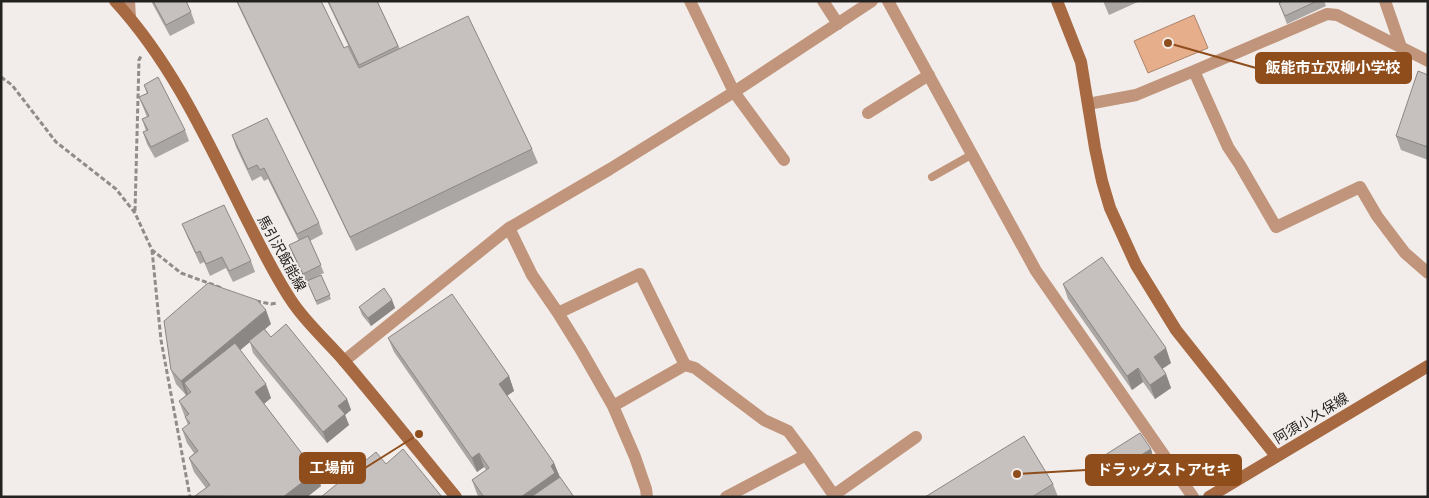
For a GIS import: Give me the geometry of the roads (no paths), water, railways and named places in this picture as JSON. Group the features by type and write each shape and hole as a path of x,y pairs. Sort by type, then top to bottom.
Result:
{"street":[{"name":"馬引沢飯能線","path":"115,1 150,43 174,80 200,127 268,262 292,302 344,361 456,497"},
{"path":"130,1 130,17"},
{"path":"690,1 734,92 784,160"},
{"path":"823,1 838,24"},
{"path":"344,361 509,228 610,169 734,92 872,1"},
{"path":"888,1 1036,271 1193,497"},
{"path":"1058,1 1081,62 1102,181 1110,208 1136,265 1176,330 1276,456"},
{"path":"1385,1 1401,48"},
{"path":"1088,104 1136,95 1327,14 1337,15 1428,61"},
{"path":"1194,71 1228,147 1276,227 1360,187 1377,216 1405,253 1427,270"},
{"path":"868,113 930,75"},
{"path":"509,228 532,276 558,313 613,406 635,457 647,497"},
{"path":"558,313 640,274 685,365"},
{"path":"613,406 685,365 695,368 764,420 788,431 834,496 916,437"},
{"name":"阿須小久保線","path":"1209,497 1428,366"},
{"path":"726,497 806,455"}],"lane":[{"path":"932,176 971,155"}],"place":[{"name":"飯能市立双柳小学校","path":"1168,43"},
{"name":"工場前","path":"419,434"},
{"name":"ドラッグストアセキ","path":"1017,474"}]}
